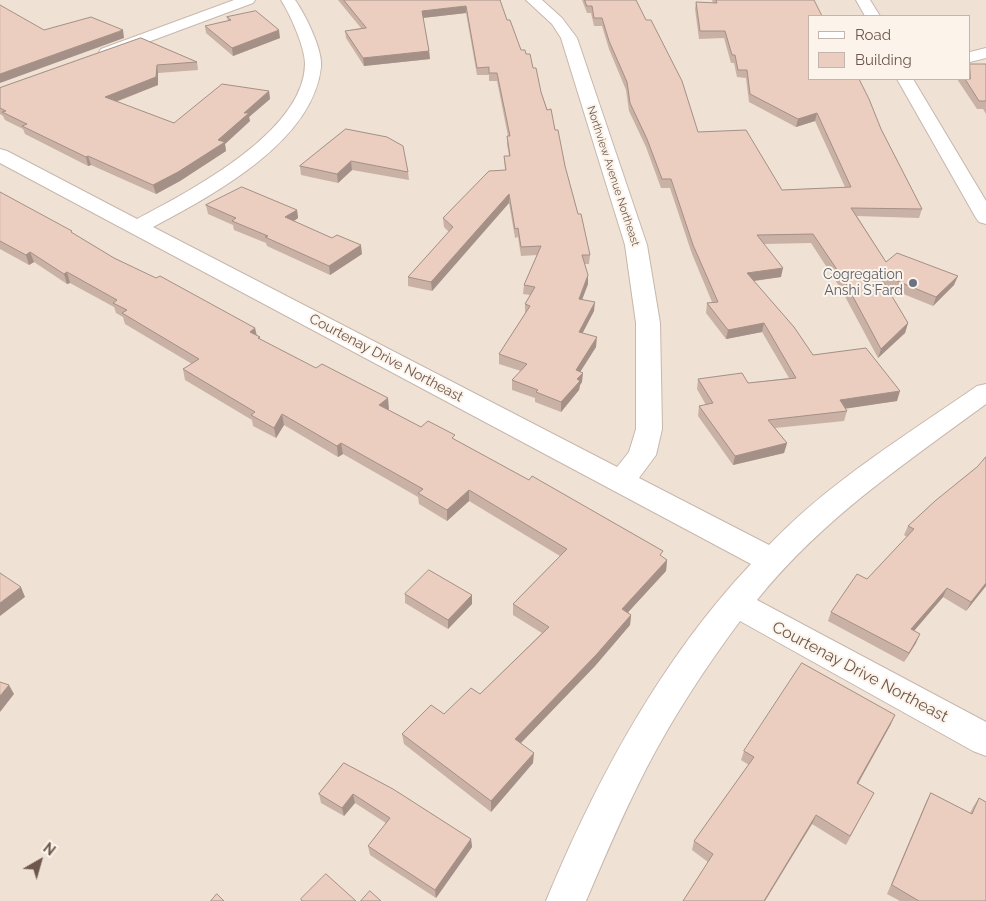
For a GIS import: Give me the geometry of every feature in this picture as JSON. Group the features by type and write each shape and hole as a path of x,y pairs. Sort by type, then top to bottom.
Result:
{"street":[{"path":"92,57 248,0"},
{"path":"137,227 216,182 258,152 276,136 300,106 307,92 313,67 312,55 288,0"},
{"name":"Northview Avenue Northeast","path":"532,0 557,21 569,38 636,245 648,323 649,429 642,455 621,481"},
{"path":"863,0 871,15"},
{"path":"971,57 986,54"},
{"path":"907,80 986,218"},
{"name":"Courtenay Drive Northeast","path":"0,155 772,561"},
{"path":"566,901 614,793 672,689 734,604 772,561 816,518 861,481 986,392"},
{"name":"Courtenay Drive Northeast","path":"734,604 986,740"}],"shaded area":[{"path":"0,0 986,0 986,901 0,901"}],"building":[{"path":"344,0 500,0 521,50 525,50 526,54 530,54 533,68 536,68 547,110 551,109 555,130 558,130 565,166 578,214 581,214 590,255 582,255 588,275 579,299 595,302 579,332 597,337 576,370 583,373 577,379 580,381 561,402 536,392 538,390 512,380 527,364 499,354 530,306 525,304 535,287 524,285 541,246 521,247 518,228 515,229 509,194 431,282 408,277 453,227 443,218 489,171 506,170 504,156 510,156 507,136 510,136 497,73 489,73 489,67 477,68 466,6 422,11 429,51 363,58 345,31 366,28"},
{"path":"585,0 636,0 646,20 651,20 682,81 698,132 746,130 782,190 851,187 817,113 798,119 750,94 747,70 738,70 735,55 732,55 725,31 700,31 696,2 717,3 716,0 814,0 822,15 808,15 808,80 860,80 881,129 922,209 851,208 886,262 897,253 958,276 936,297 878,273 908,323 881,349 844,280 813,234 757,235 783,268 747,273 794,327 813,355 866,348 900,391 840,400 847,411 768,420 787,443 735,456 699,406 713,403 698,379 742,373 748,383 796,378 764,323 728,330 707,303 718,302 693,245 671,179 662,179 647,139 630,103 627,82 609,41 602,18 594,18 592,6 587,6"},
{"path":"0,5 44,30 91,17 123,30 0,74"},
{"path":"256,11 279,30 232,48 205,26 231,20 227,17"},
{"path":"141,38 197,62 157,65 156,77 105,97 174,123 222,84 269,91 244,113 249,113 218,140 225,142 178,172 153,185 88,156 86,157 22,126 27,124 2,112 6,111 0,108 0,88"},
{"path":"971,64 986,64 986,101 979,101 966,80 971,80"},
{"path":"346,129 387,137 403,146 408,172 351,161 337,174 300,166"},
{"path":"242,187 297,210 285,217 332,238 337,235 361,245 329,266 265,237 268,236 232,221 236,218 206,205"},
{"path":"0,192 72,231 114,258 156,278 160,276 255,328 250,332 260,337 258,338 316,368 322,364 388,398 379,405 421,427 428,421 455,435 452,438 529,480 532,476 663,551 660,555 667,560 622,609 631,615 596,655 515,739 534,753 491,801 402,734 431,705 444,714 471,688 480,694 549,627 513,604 567,549 469,490 447,510 418,493 423,489 341,443 337,446 282,414 274,428 251,415 255,412 183,369 199,359 122,313 127,310 113,303 117,300 67,272 64,274 30,252 26,255 0,241"},
{"path":"986,457 986,583 971,602 947,588 911,629 920,634 909,653 831,612 857,574 867,579 914,529 908,526 977,467"},
{"path":"429,570 472,595 448,620 405,594"},
{"path":"0,573 21,587 0,603"},
{"path":"802,663 895,715 857,783 874,793 850,836 816,815 764,901 683,901 713,854 694,841 754,757 744,751"},
{"path":"0,682 9,685 0,696"},
{"path":"344,763 393,789 471,839 435,890 368,846 390,818 353,794 342,808 319,794"},
{"path":"931,793 972,814 979,798 986,802 986,901 919,901 892,885"},
{"path":"326,874 356,901 302,901 301,899"},
{"path":"370,891 381,901 361,901"},
{"path":"217,894 224,901 211,901"}],"place":[{"name":"Cogregation Anshi S'Fard","path":"913,283"}]}
